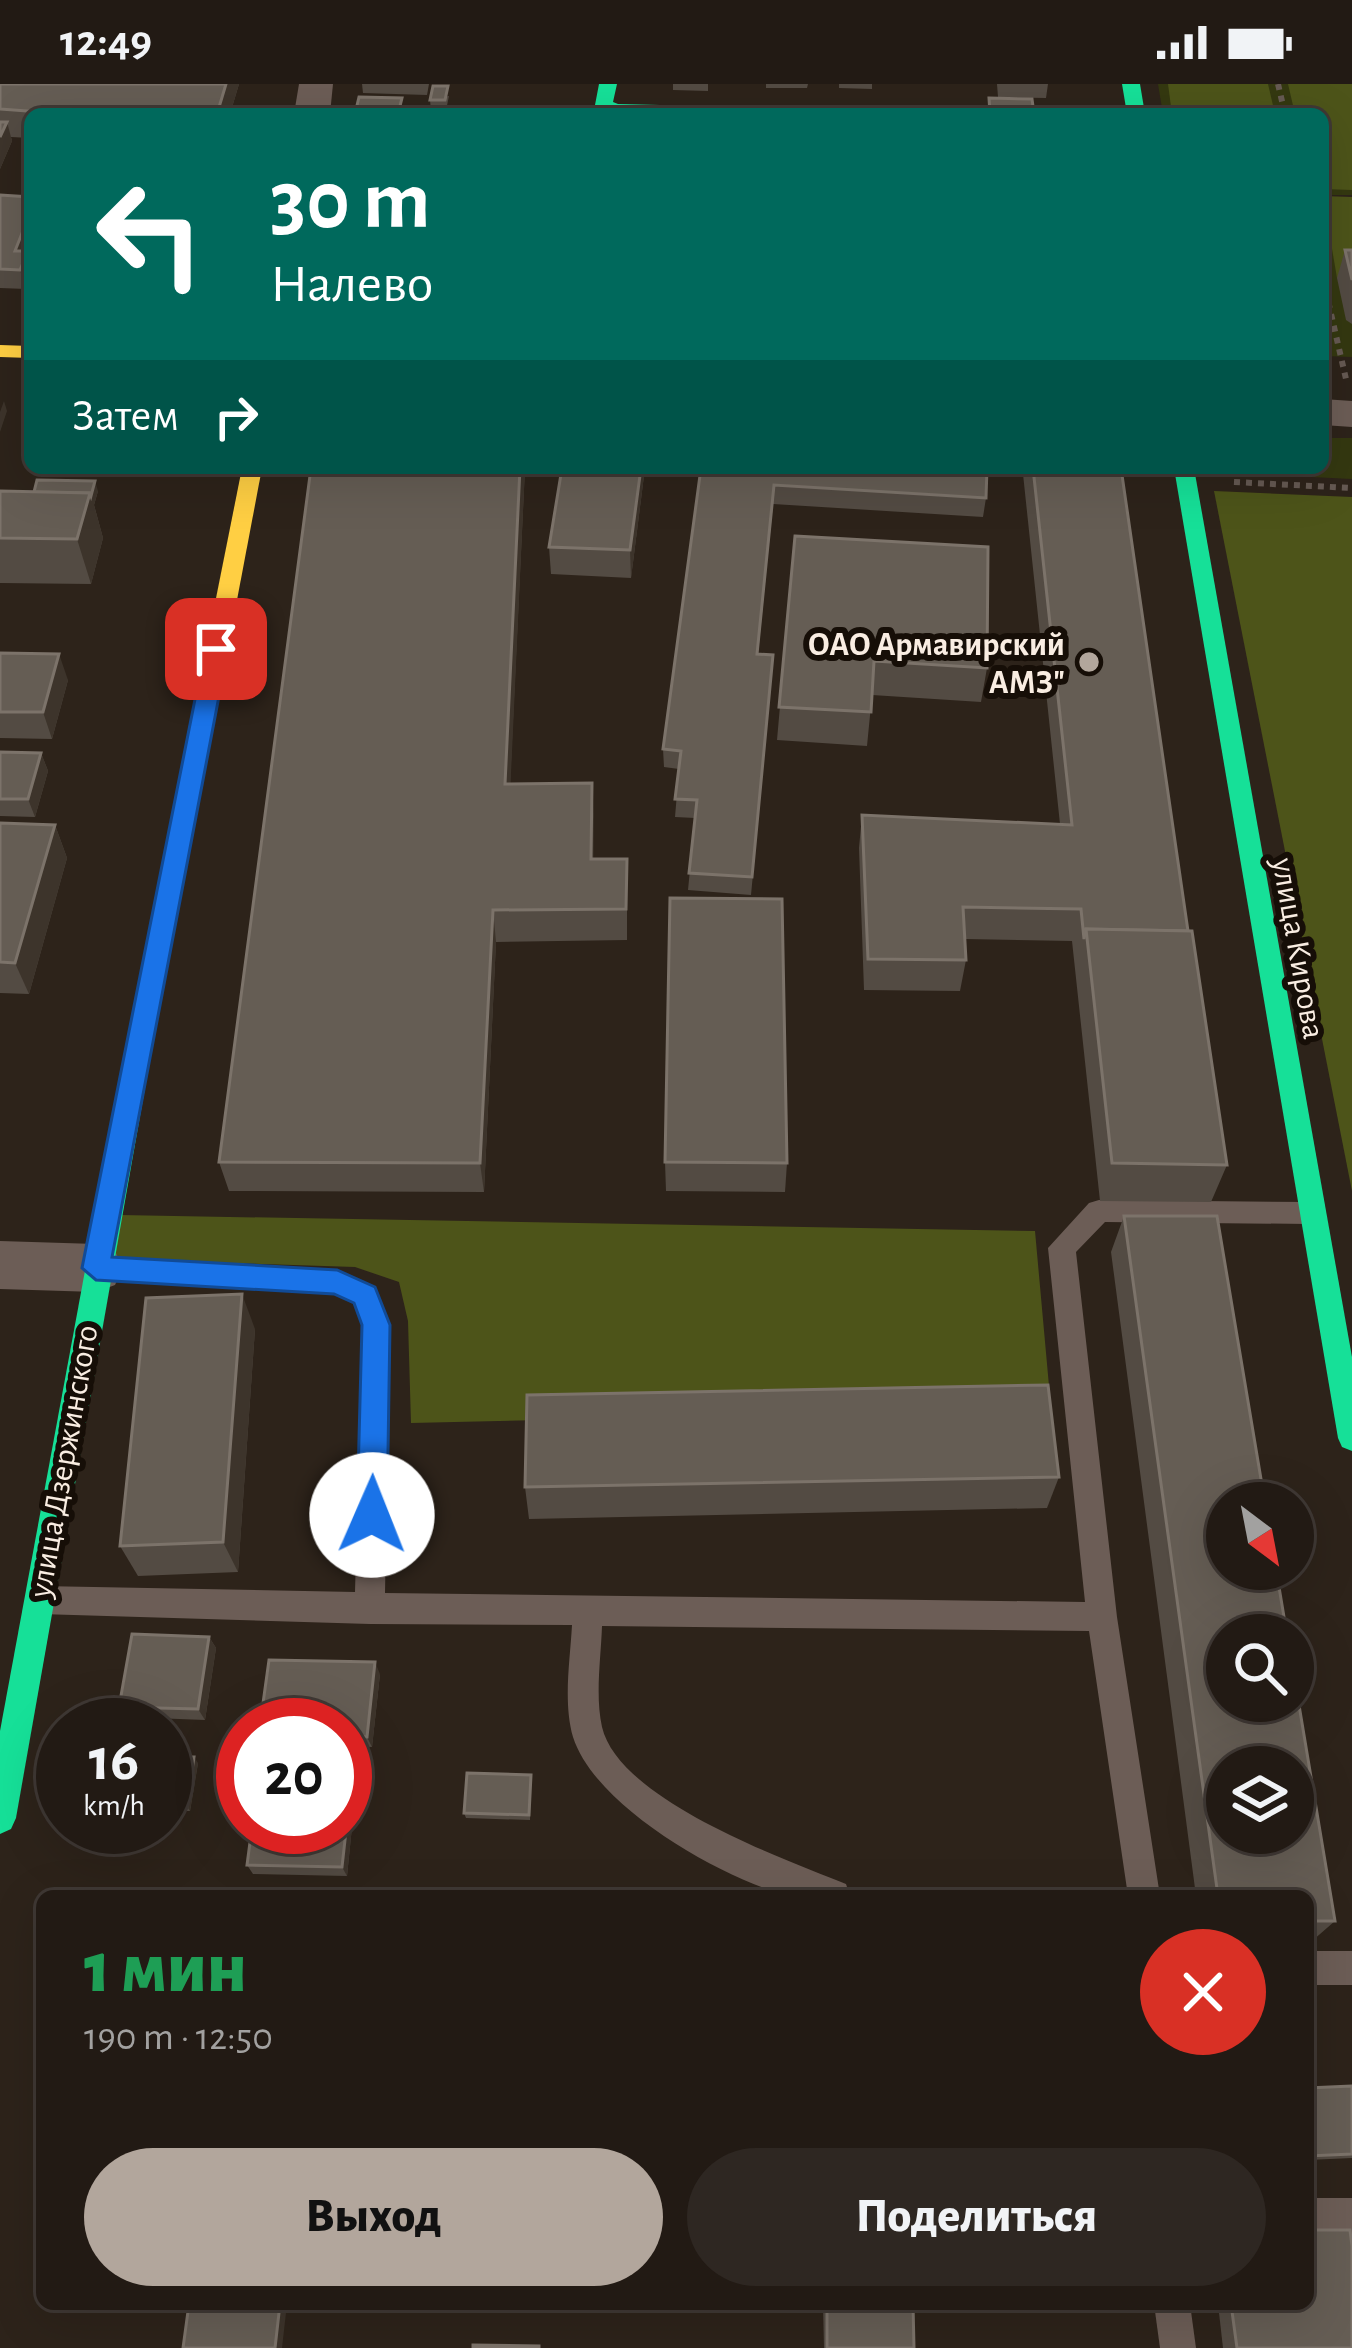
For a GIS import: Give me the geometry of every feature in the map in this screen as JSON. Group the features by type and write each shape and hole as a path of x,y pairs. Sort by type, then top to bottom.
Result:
{"street":[{"name":"улица Дзержинского","path":"0,1818 96,1268 250,474"},
{"name":"улица Кирова","path":"1185,474 1309,1214 1352,1438"},
{"path":"0,1265 96,1268"}],"lane":[{"path":"1143,1890 1102,1617 1062,1248 1099,1211 1309,1214"},
{"path":"96,1268 337,1282 365,1295 376,1325 370,1610"},
{"path":"37,1600 370,1610 1102,1617"},
{"path":"587,1610 589,1737 615,1779 756,1865 820,1890"},
{"path":"1314,1969 1352,1968"},
{"path":"1314,2216 1352,2216"},
{"path":"1173,2310 1178,2348"}],"path":[{"path":"1329,320 1341,403"},
{"path":"1217,481 1352,488"}],"green space":[{"path":"1158,84 1352,84 1352,195 1329,195 1329,108 1162,108"},
{"path":"1168,84 1268,84 1274,108 1171,108"},
{"path":"1288,84 1352,84 1352,190 1329,189 1329,108 1294,108"},
{"path":"1329,196 1352,197 1352,278 1337,278"},
{"path":"1329,217 1352,316 1352,357 1329,356"},
{"path":"1329,438 1352,438 1352,479 1249,474 1329,474"},
{"path":"1214,491 1352,497 1352,1191"},
{"path":"120,1215 1035,1231 1051,1408 411,1423 408,1321 399,1282 355,1267 111,1259"}],"building":[{"path":"0,84 226,84 219,108 0,109"},
{"path":"433,86 448,86 445,100 430,100"},
{"path":"359,97 402,98 400,108 356,108"},
{"path":"989,98 1032,99 1033,108 990,108"},
{"path":"0,195 24,197 24,228 15,251 24,251 24,260 20,270 0,269"},
{"path":"1345,250 1352,250 1352,280"},
{"path":"310,474 520,474 505,784 592,783 591,859 627,859 626,909 493,910 480,1163 219,1162"},
{"path":"561,474 640,474 630,550 549,547"},
{"path":"700,474 987,474 986,498 774,485 757,654 773,655 752,877 689,873 697,800 675,799 681,751 663,749"},
{"name":"ОАО Армавирский АМЗ\"","path":"1034,474 1122,474 1188,931 1086,929 1084,939 1081,909 963,907 966,960 868,959 862,815 1072,825"},
{"path":"37,480 95,481 91,496 34,492"},
{"path":"0,491 90,493 77,539 0,538"},
{"path":"795,536 988,547 987,668 874,661 871,712 779,707"},
{"path":"0,653 59,654 43,712 0,712"},
{"path":"0,752 41,753 28,799 0,799"},
{"path":"0,823 55,825 15,963 0,962"},
{"path":"670,898 782,899 787,1163 665,1162"},
{"path":"1086,929 1192,931 1227,1165 1112,1163"},
{"path":"1124,1216 1217,1216 1261,1482 1206,1482 1206,1590 1280,1590 1284,1614 1206,1614 1206,1722 1302,1722 1306,1746 1206,1746 1206,1809"},
{"path":"242,1294 223,1542 120,1546 146,1298"},
{"path":"1048,1385 1059,1477 525,1487 527,1395"},
{"path":"132,1634 209,1637 198,1709 192,1709 192,1698 121,1698"},
{"path":"269,1660 375,1662 371,1698 264,1698"},
{"path":"467,1773 531,1775 529,1815 464,1813"},
{"path":"1314,1795 1335,1921 1314,1921 1314,1890 1217,1890 1212,1854 1314,1854"},
{"path":"248,1854 343,1854 342,1867 247,1865"},
{"path":"1352,2086 1352,2154 1314,2156 1314,2088"},
{"path":"1314,2230 1350,2230 1352,2348 1237,2348 1232,2310 1314,2310"},
{"path":"188,2310 279,2310 275,2348 183,2348"},
{"path":"827,2310 913,2310 914,2348 827,2348"},
{"path":"539,2346 539,2348 473,2348"}],"traffic: fast":[{"path":"608,84 604,105 613,108"},
{"path":"1131,84 1135,108"},
{"path":"1185,474 1352,1438"},
{"path":"0,1818 138,1054"}],"traffic: slow":[{"path":"0,351 24,352"},
{"path":"138,1054 251,474"}],"place":[{"name":"ОАО Армавирский АМЗ\"","path":"1089,662"}],"route":[{"path":"216,649 96,1268 337,1282 365,1295 376,1325 372,1515"}]}
